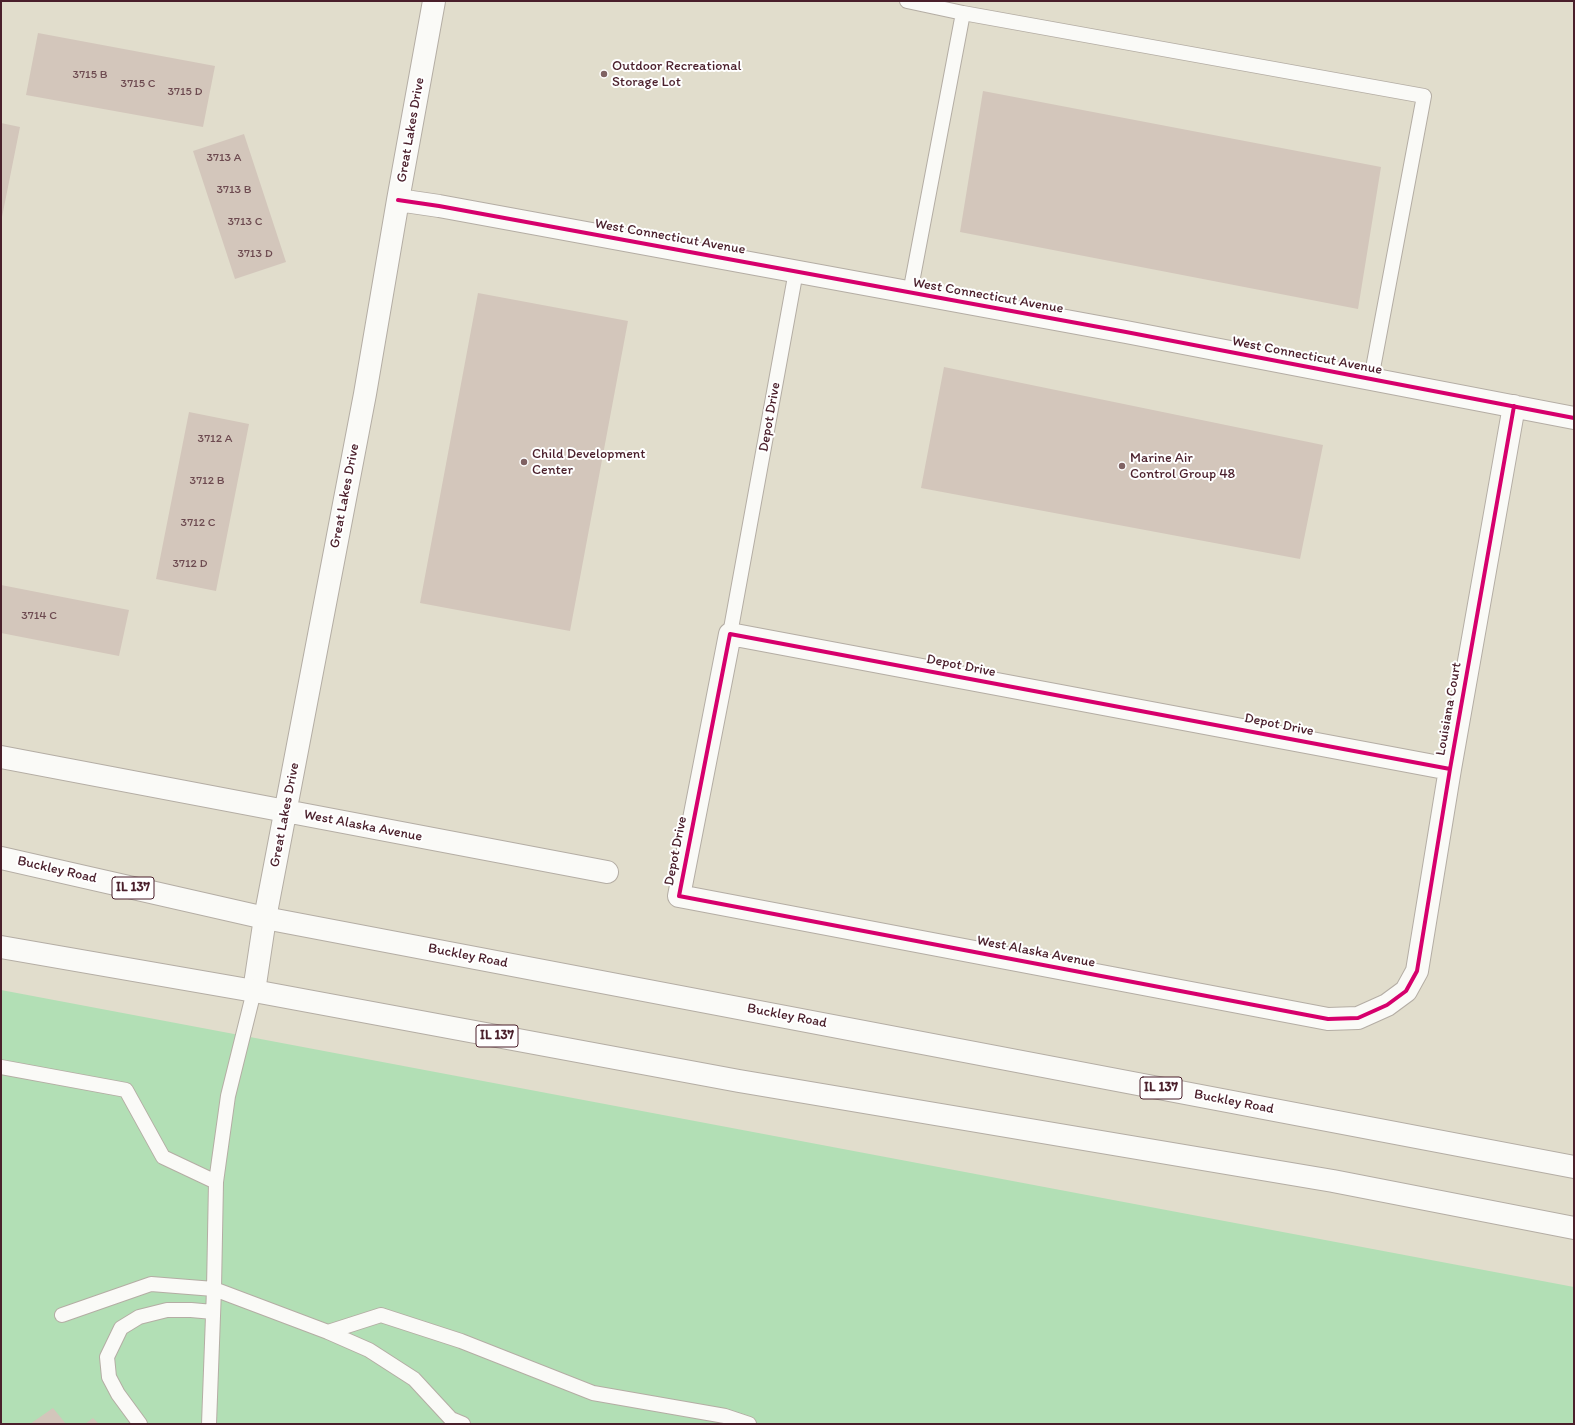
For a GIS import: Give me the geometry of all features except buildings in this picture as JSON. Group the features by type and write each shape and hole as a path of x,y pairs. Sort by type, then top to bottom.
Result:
{"main road":[{"name":"Great Lakes Drive","path":"254,991 265,918 285,810 365,394 434,1"},
{"name":"West Connecticut Avenue","path":"398,200 440,206 796,271 1574,418"},
{"name":"Louisiana Court","path":"1387,1005 1406,991 1417,971 1450,768 1514,406"},
{"name":"Depot Drive","path":"679,896 730,634 1450,768"},
{"name":"West Alaska Avenue","path":"1,757 608,872"},
{"name":"Buckley Road","path":"1,858 265,918 1574,1167"},
{"name":"West Alaska Avenue","path":"679,896 1328,1018 1358,1018 1387,1005"},
{"name":"IL 137","path":"1,947 254,991 739,1081 1333,1181 1574,1228"}],"lane":[{"path":"907,1 963,13 1424,96 1371,379"},
{"path":"910,293 963,13"},
{"name":"Depot Drive","path":"730,634 796,271"},
{"path":"209,1424 216,1182 228,1096 254,991"},
{"path":"1,1067 126,1090 163,1157 216,1182"},
{"path":"62,1315 151,1284 214,1289 328,1332 369,1350 414,1378 451,1419 462,1424"},
{"path":"140,1424 118,1394 109,1377 107,1357 121,1328 138,1316 167,1310 213,1312"},
{"path":"328,1332 381,1315 460,1341 593,1393 725,1416 749,1424"}],"green space":[{"path":"1,990 1574,1287 1574,1424 1,1424"}],"cycle path":[{"path":"398,200 439,206 1126,332 1574,418"},
{"path":"1450,769 730,634 679,896 1328,1019 1358,1018 1387,1005 1406,991 1417,971 1450,769 1514,406"}],"place":[{"name":"Outdoor Recreational Storage Lot","path":"604,74"},
{"name":"Child Development Center","path":"524,462"},
{"name":"Marine Air Control Group 48","path":"1122,466"}]}
